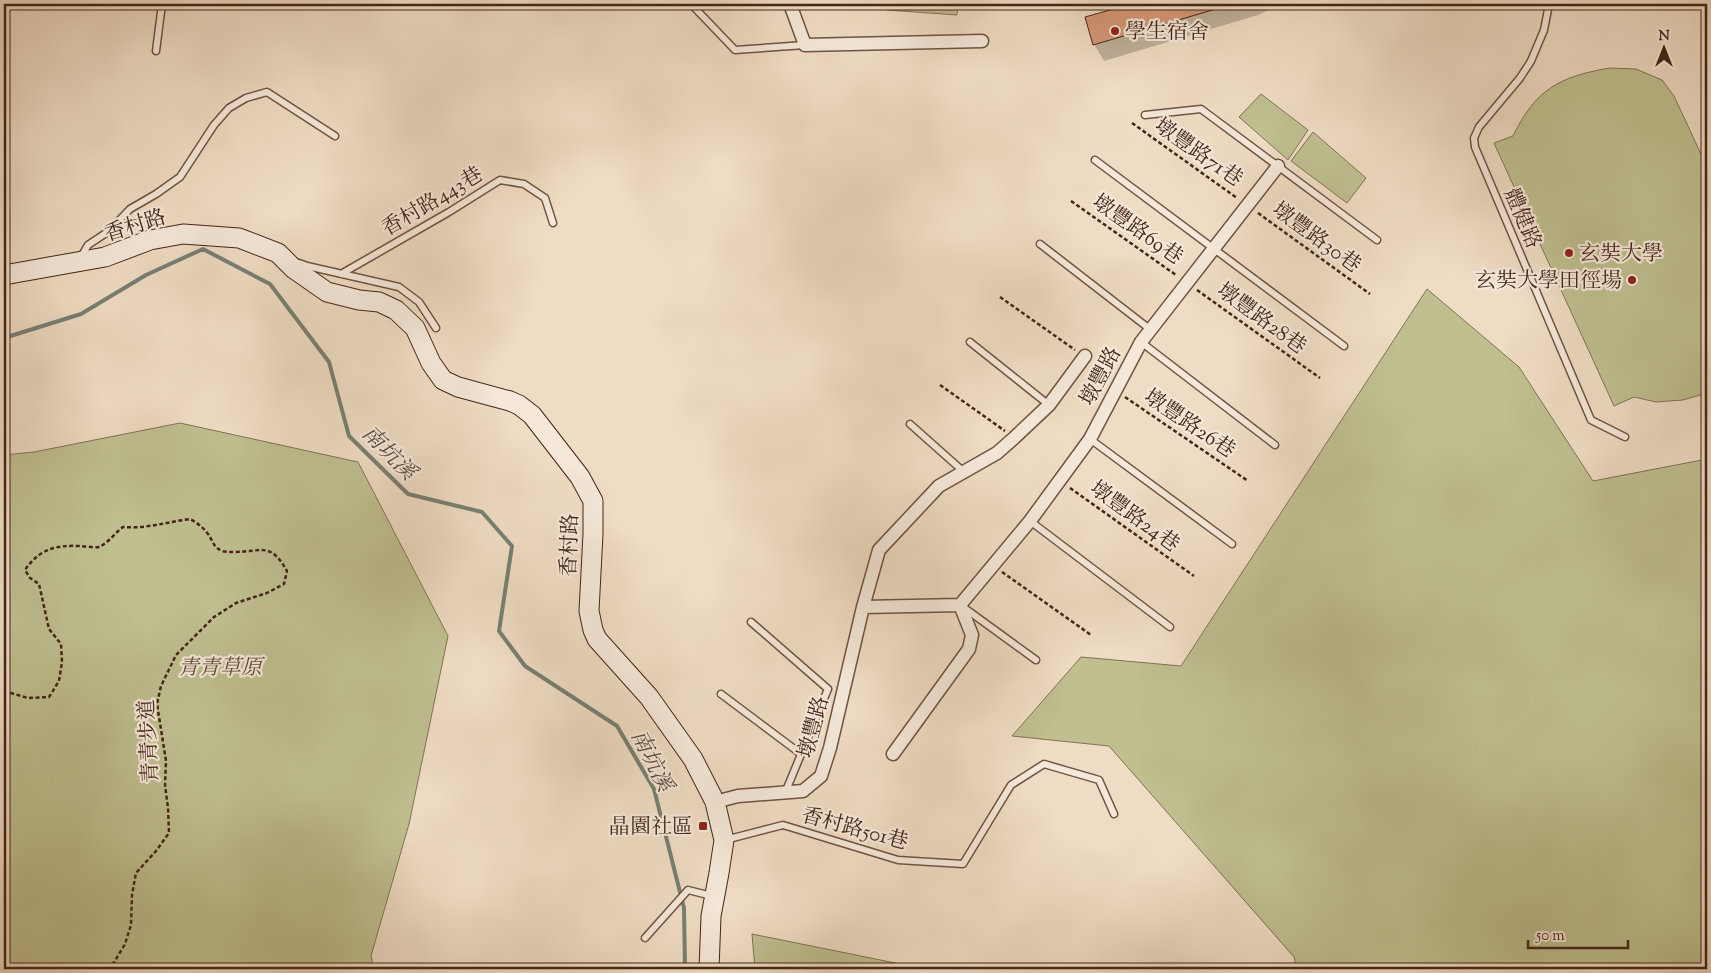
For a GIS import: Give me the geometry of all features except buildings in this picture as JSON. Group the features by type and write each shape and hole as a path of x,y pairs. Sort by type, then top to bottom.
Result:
{"street":[{"path":"790,4 805,45 982,41"},
{"name":"墩豐路","path":"960,605 1030,521 1090,439 1141,342 1278,166"},
{"name":"香村路","path":"4,275 105,258 150,240 183,234 239,238 278,253 294,269 327,292 359,300 379,302 396,310 415,328 443,380 458,387 510,401 532,415 580,477 593,501 588,611 597,640 650,697 693,759 715,802 724,840 711,916 709,969"},
{"name":"墩豐路","path":"715,802 738,796 803,791 821,776 830,748 863,608 879,550 939,486 997,453 1014,438 1049,404 1085,356"},
{"path":"863,608 960,605 972,636 969,649 893,754"}],"lane":[{"path":"156,51 162,4"},
{"path":"691,4 735,50 805,45"},
{"name":"體健路","path":"1549,4 1544,30 1531,61 1520,78 1479,127 1474,138 1475,147 1591,420 1625,437"},
{"path":"78,262 88,245 108,231 130,209 156,194 180,176 214,125 229,108 246,98 266,92 335,136"},
{"path":"1145,115 1201,109 1377,240"},
{"path":"1095,160 1344,346"},
{"name":"香村路443巷","path":"341,274 449,212 500,180 524,184 545,198 553,223"},
{"path":"1040,244 1151,330"},
{"name":"香村路","path":"278,253 307,266 399,287 419,302 436,328"},
{"path":"970,342 1049,404"},
{"path":"1141,342 1275,445"},
{"path":"910,424 964,472"},
{"path":"1090,439 1232,544"},
{"path":"1030,521 1170,627"},
{"path":"960,605 1036,660"},
{"path":"751,622 828,689 785,792"},
{"path":"721,694 801,754"},
{"name":"香村路501巷","path":"724,840 783,826 898,860 963,864 1011,784 1044,764 1099,780 1114,814"},
{"path":"645,938 688,890 715,896"}],"path":[{"name":"墩豐路71巷","path":"1132,123 1248,205"},
{"name":"墩豐路69巷","path":"1071,201 1187,282"},
{"name":"墩豐路30巷","path":"1248,205 1370,294"},
{"name":"墩豐路28巷","path":"1187,282 1320,378"},
{"path":"1000,297 1085,356"},
{"path":"940,385 1014,438"},
{"name":"墩豐路26巷","path":"1116,390 1248,481"},
{"name":"墩豐路24巷","path":"1059,480 1194,576"},
{"name":"青青步道","path":"4,691 28,698 49,697 58,681 62,662 61,644 49,629 39,584 30,578 26,570 32,559 47,550 63,545 98,547 123,527 137,528 190,519 200,525 209,535 214,547 224,552 242,552 256,549 269,550 280,558 287,571 284,584 276,590 236,603 214,617 176,655 161,686 157,704 166,760 165,785 169,833 136,873 132,895 131,925 125,944 110,969"},
{"path":"993,566 1091,635"}],"green space":[{"path":"879,4 958,4 957,15 887,10"},
{"name":"玄奘大學田徑場","path":"1609,68 1636,69 1662,80 1674,96 1707,167 1707,393 1683,400 1656,402 1634,397 1614,406 1494,143 1513,136 1531,107 1540,96 1551,88 1576,76"},
{"path":"1261,94 1308,130 1288,160 1239,117"},
{"path":"1313,132 1366,178 1347,203 1291,161"},
{"path":"1427,289 1519,367 1593,481 1707,459 1707,969 1297,969 1294,957 1109,746 1012,736 1081,657 1181,666"},
{"name":"青青草原","path":"180,423 358,462 448,636 409,824 371,956 374,969 4,969 4,455 34,452"},
{"path":"752,934 925,969 755,969"}],"waterway":[{"name":"南坑溪","path":"4,338 81,314 146,275 203,249 270,284 329,362 349,436 408,494 482,512 512,546 499,631 525,666 617,726 654,789 684,908 685,969"}],"place":[{"name":"學生宿舍","path":"1115,31"},
{"name":"玄奘大學","path":"1569,253"},
{"name":"玄奘大學田徑場","path":"1632,280"},
{"name":"晶園社區","path":"703,826"}]}
